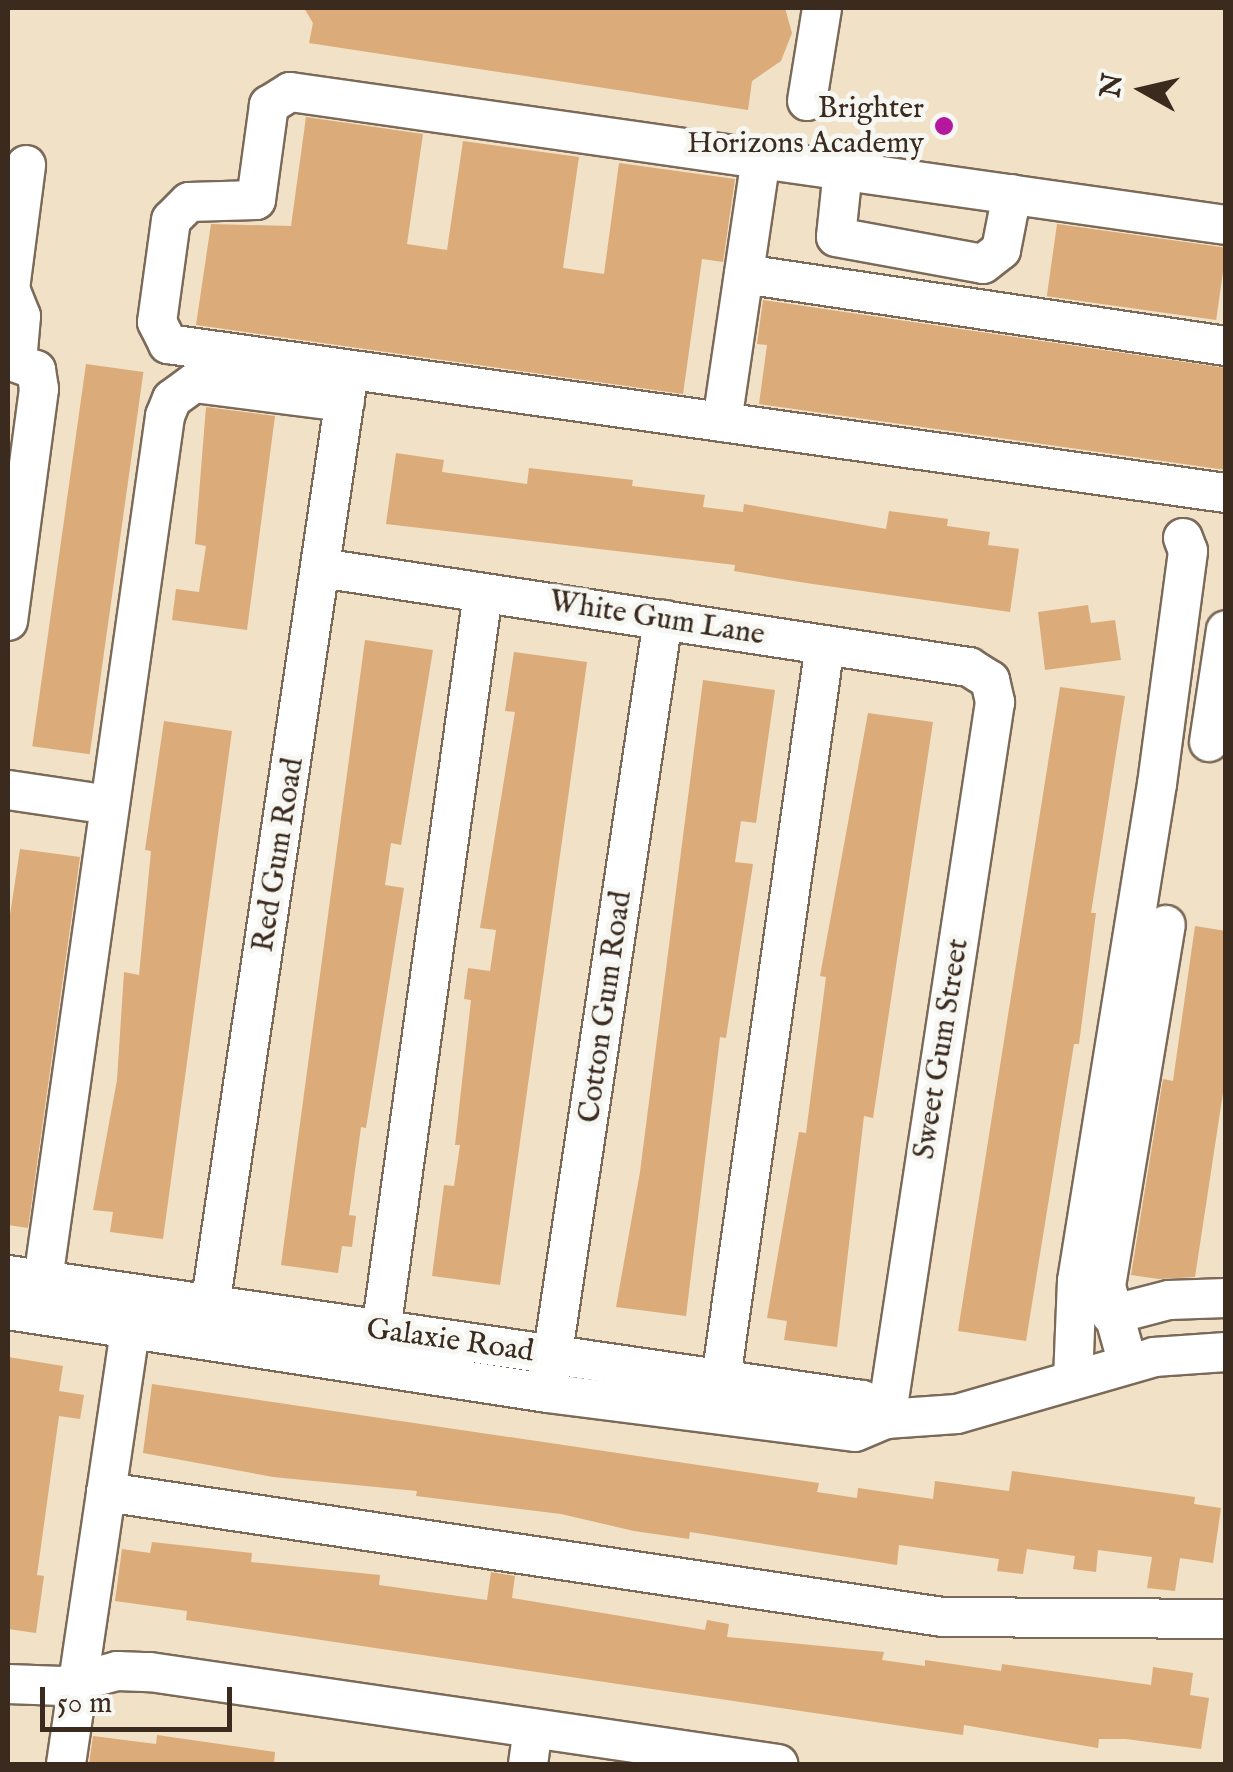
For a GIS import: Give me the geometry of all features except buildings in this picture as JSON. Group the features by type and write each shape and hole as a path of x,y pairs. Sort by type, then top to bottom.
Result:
{"street":[{"path":"808,101 822,8"},
{"path":"347,386 168,344 158,335 171,220 189,202 256,200 276,97 290,92 1226,225"},
{"path":"722,422 762,159"},
{"path":"8,621 40,388 36,370 12,361 21,316 10,289 26,165"},
{"path":"843,170 836,237 984,264 1001,250 1012,194"},
{"path":"744,274 1226,346"},
{"path":"25,1277 165,416 172,399 194,382 347,386 722,422 1226,494"},
{"name":"Red Gum Road","path":"208,1323 347,386"},
{"path":"1073,1380 1077,1281 1157,784 1188,551 1182,538"},
{"name":"White Gum Lane","path":"321,568 970,667 990,680"},
{"path":"381,1330 484,593"},
{"name":"Cotton Gum Road","path":"547,1393 662,620"},
{"path":"1210,742 1226,630"},
{"path":"721,1379 825,645"},
{"name":"Sweet Gum Street","path":"886,1419 995,702 990,680"},
{"path":"8,790 88,802"},
{"path":"1128,1364 1111,1315 1106,1286 1166,925"},
{"name":"Galaxie Road","path":"25,1277 208,1323 547,1393 827,1431 856,1432 886,1419 956,1414 1128,1364 1226,1352"},
{"path":"1111,1315 1169,1300 1226,1298"},
{"name":"Galaxie Road","path":"8,1310 130,1329 208,1323 381,1330 862,1400 886,1419"},
{"path":"66,1764 130,1329"},
{"path":"106,1492 942,1617 1226,1619"},
{"path":"8,1684 78,1682 117,1671 150,1672 531,1746 778,1764"}],"place":[{"name":"Brighter Horizons Academy","path":"944,126"}]}
